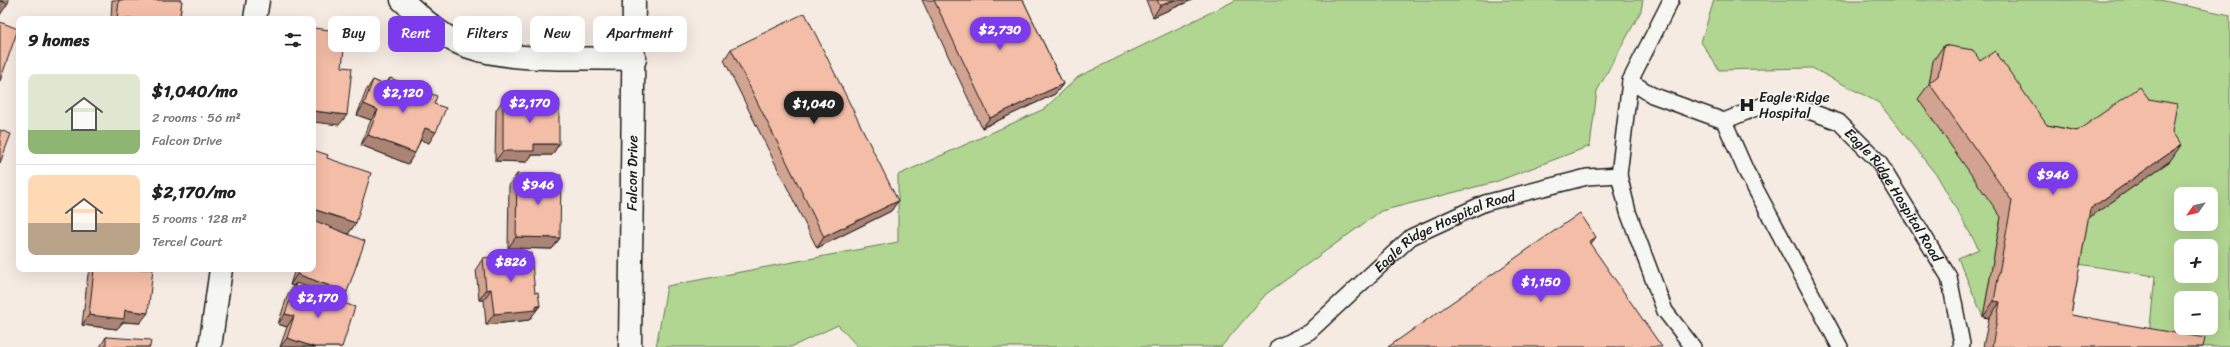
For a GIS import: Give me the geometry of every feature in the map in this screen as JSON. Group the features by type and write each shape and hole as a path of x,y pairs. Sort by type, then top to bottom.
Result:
{"street":[{"path":"255,16 258,0"},
{"path":"402,0 439,32 468,47 482,51 505,55 635,59"},
{"name":"Falcon Drive","path":"630,347 635,59 634,0"},
{"path":"210,347 221,272"}],"lane":[{"path":"1671,0 1630,81 1619,175 1628,212 1665,310 1693,347"},
{"path":"1630,81 1652,95 1724,121 1746,171 1840,347"},
{"name":"Eagle Ridge Hospital Road","path":"1724,121 1761,106 1784,102 1839,122 1878,161 1949,277 1962,344 1961,347"},
{"name":"Eagle Ridge Hospital Road","path":"1278,347 1309,340 1411,237 1485,203 1587,177 1619,175"}],"green space":[{"path":"1236,0 1643,0 1641,11 1597,91 1590,146 1495,182 1381,211 1266,294 1221,347 858,347 838,325 791,347 656,347 667,286 898,242 898,175 1044,109 1078,77"},
{"path":"1714,0 2160,0 2230,15 2230,347 2148,346 2155,276 2072,263 2079,225 2170,161 2001,217 1983,317 1958,258 1979,249 1938,177 1879,103 1812,68 1719,70 1701,42"}],"building":[{"path":"0,0 9,0 8,3"},
{"path":"119,0 182,0 180,15 187,16 117,16"},
{"path":"934,0 1023,0 1063,84 990,118"},
{"path":"1157,0 1174,0 1160,6"},
{"path":"805,13 898,201 824,237 731,49"},
{"path":"0,22 16,28 16,35 0,81"},
{"path":"316,28 328,30 328,52 344,52 342,67 352,68 347,115 316,111"},
{"path":"1944,45 1973,50 1980,61 1995,51 2047,125 2077,131 2140,87 2149,99 2177,104 2172,132 2181,145 2090,209 2071,315 2174,333 2174,335 2188,335 2205,338 2203,347 1992,347 2000,302 1994,301 2012,201 1929,83 1938,76"},
{"path":"390,78 437,96 434,104 446,108 436,132 425,128 415,153 368,135 378,110 364,104 373,80 387,86"},
{"path":"503,100 559,100 559,144 534,144 534,151 503,151"},
{"path":"0,130 11,134 0,163"},
{"path":"316,151 328,155 327,158 371,173 356,223 316,210"},
{"path":"517,174 561,175 560,238 516,237"},
{"path":"1580,213 1596,237 1589,242 1662,347 1388,347"},
{"path":"316,221 365,241 347,292 297,274 298,272 316,272"},
{"path":"531,253 535,293 538,292 540,306 536,306 536,310 494,314 491,289 486,290 483,258"},
{"path":"94,272 153,272 148,313 125,310 124,319 89,315"},
{"path":"296,283 313,289 312,292 355,307 342,347 314,347 287,338 294,316 285,314"},
{"path":"106,337 151,340 150,347 106,347"}],"place":[{"name":"Eagle Ridge Hospital","path":"1747,105"}]}
